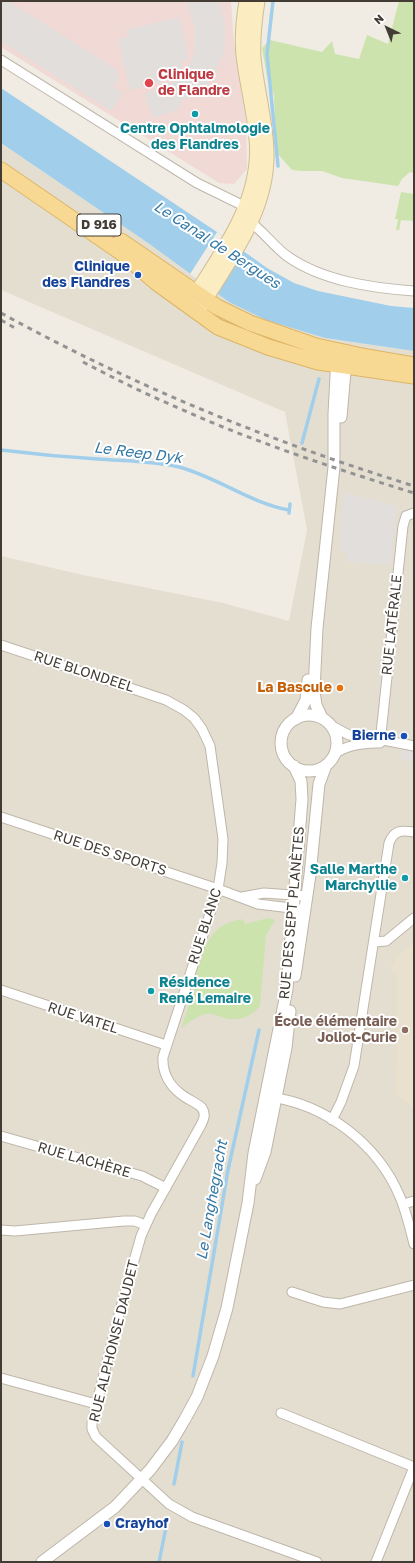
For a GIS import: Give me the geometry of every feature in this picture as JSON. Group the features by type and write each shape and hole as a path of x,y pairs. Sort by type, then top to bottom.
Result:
{"main road":[{"path":"246,1 242,25 243,54 257,149 248,214"},
{"path":"193,309 236,240 266,179 267,153 254,58 254,27 258,1"},
{"name":"D 916","path":"1,159 204,291 230,314 257,326 301,341 342,359 414,376"},
{"name":"D 916","path":"1,170 122,253 157,283 218,327 247,339 318,362 342,359 414,365"}],"street":[{"path":"1,60 248,214 280,251 296,262 334,277 366,285 414,291"},
{"path":"322,718 316,705 314,690 317,628 330,512 335,449 334,414 342,359"},
{"name":"RUE LATÉRALE","path":"380,741 403,526 406,516 414,513"},
{"path":"317,628 310,661 306,700 296,719 287,727 282,741 285,755 294,766 301,769 310,770 326,765 334,754 337,740 332,726"},
{"name":"RUE BLONDEEL","path":"1,645 166,700"},
{"name":"RUE BLANC","path":"166,700 184,710 194,718 202,728 210,746 223,839 222,863 218,889 163,1057 163,1065 170,1082 181,1095 202,1108 205,1114 201,1125 166,1188"},
{"path":"296,719 310,715 322,718 345,734 414,746"},
{"path":"334,754 353,745 380,741"},
{"name":"RUE DES SEPT PLANÈTES","path":"42,1562 115,1507 142,1480 158,1461 185,1419 210,1366 227,1308 248,1203 254,1153 271,1097 300,909 307,896 318,788 326,765"},
{"name":"RUE DES SEPT PLANÈTES","path":"294,766 301,781 302,794 296,895 300,909"},
{"name":"RUE DES SPORTS","path":"1,817 264,905 300,909"},
{"path":"332,1120 341,1102 354,1066 389,843 393,835 397,832 402,830 414,832"},
{"path":"242,897 264,893 307,896"},
{"path":"374,942 386,941 414,918"},
{"name":"RUE VATEL","path":"1,990 166,1045"},
{"path":"271,1097 301,1104 332,1120 360,1140 377,1158 390,1178 403,1204 414,1244"},
{"name":"RUE LACHÈRE","path":"1,1136 142,1176 166,1188"},
{"name":"RUE ALPHONSE DAUDET","path":"142,1480 94,1434 92,1422 124,1295 139,1243 145,1225 166,1188"},
{"path":"403,1204 414,1201"},
{"path":"1,1230 124,1221 135,1221 145,1225"},
{"path":"292,1292 323,1302 340,1304 414,1285"},
{"path":"1,1378 96,1404"},
{"path":"281,1413 414,1467 376,1562"},
{"path":"142,1480 169,1504 186,1515 317,1562"}],"shaded area":[{"name":"Clinique de Flandre","path":"1,1 231,1 234,43 246,118 247,169 234,184 219,183 1,47"},
{"path":"1,1 8,1 116,69 119,78 113,87 123,93 111,111 1,41"},
{"path":"187,1 220,1 225,27 225,50 213,77 197,97 183,99 177,110 153,118 145,94 176,80 192,60 195,48 195,29"},
{"path":"179,17 189,59 181,61 182,69 164,73 165,81 130,90 118,39 128,37 126,30"},
{"path":"1,143 148,243 229,302 325,338 414,351 414,1562 1,1562 1,556 83,575 223,603 289,621 307,530 285,412 1,290"},
{"path":"344,492 398,507 390,565 346,561 346,552 339,551"},
{"path":"402,749 414,752 414,762 399,758"},
{"name":"École élémentaire Joliot-Curie","path":"413,943 414,1109 396,1094 398,976 390,967 395,963 393,960"}],"green space":[{"path":"399,1 414,1 414,173 410,172 402,179 398,186 342,178 322,171 292,170 276,152 274,95 267,77 262,48 270,40 322,52 332,41 335,54 359,59 367,35 388,44"},
{"path":"401,192 414,194 414,221 401,220 399,230 396,230 398,219 395,219"},
{"path":"268,918 275,920 266,935 260,1006 253,1013 244,1018 229,1019 213,1014 206,1014 190,1021 181,1028 194,991 193,982 205,947 212,935 219,928 230,922 242,919 245,924"}],"water":[{"name":"Le Canal de Bergues","path":"1,88 217,232 267,268 294,283 318,291 391,306 414,308 414,351 325,338 266,320 229,302 148,243 1,143"}],"pier":[{"path":"217,232 243,251 218,294 190,274"}],"waterway":[{"path":"273,1 267,54 278,166"},
{"name":"Le Langhegracht","path":"302,443 319,379"},
{"name":"Le Reep Dyk","path":"1,450 149,462 179,467 193,471 261,502 289,510"},
{"name":"Le Langhegracht","path":"289,513 290,504"},
{"name":"Le Langhegracht","path":"193,1376 228,1170 259,1030"},
{"name":"Le Langhegracht","path":"174,1484 182,1442"},
{"name":"Le Langhegracht","path":"159,1562 168,1518"}],"railway":[{"path":"1,313 51,340 152,388 203,410 307,450 414,486"},
{"path":"1,320 15,328"},
{"path":"83,362 144,393 226,428 319,463 414,493"}],"place":[{"name":"Clinique de Flandre","path":"149,83"},
{"name":"Centre Ophtalmologie des Flandres","path":"195,114"},
{"name":"Clinique des Flandres","path":"138,275"},
{"name":"La Bascule","path":"340,688"},
{"name":"Bierne","path":"404,736"},
{"name":"Salle Marthe Marchyllie","path":"405,878"},
{"name":"Résidence René Lemaire","path":"151,991"},
{"name":"École élémentaire Joliot-Curie","path":"405,1030"},
{"name":"Crayhof","path":"107,1524"}]}
